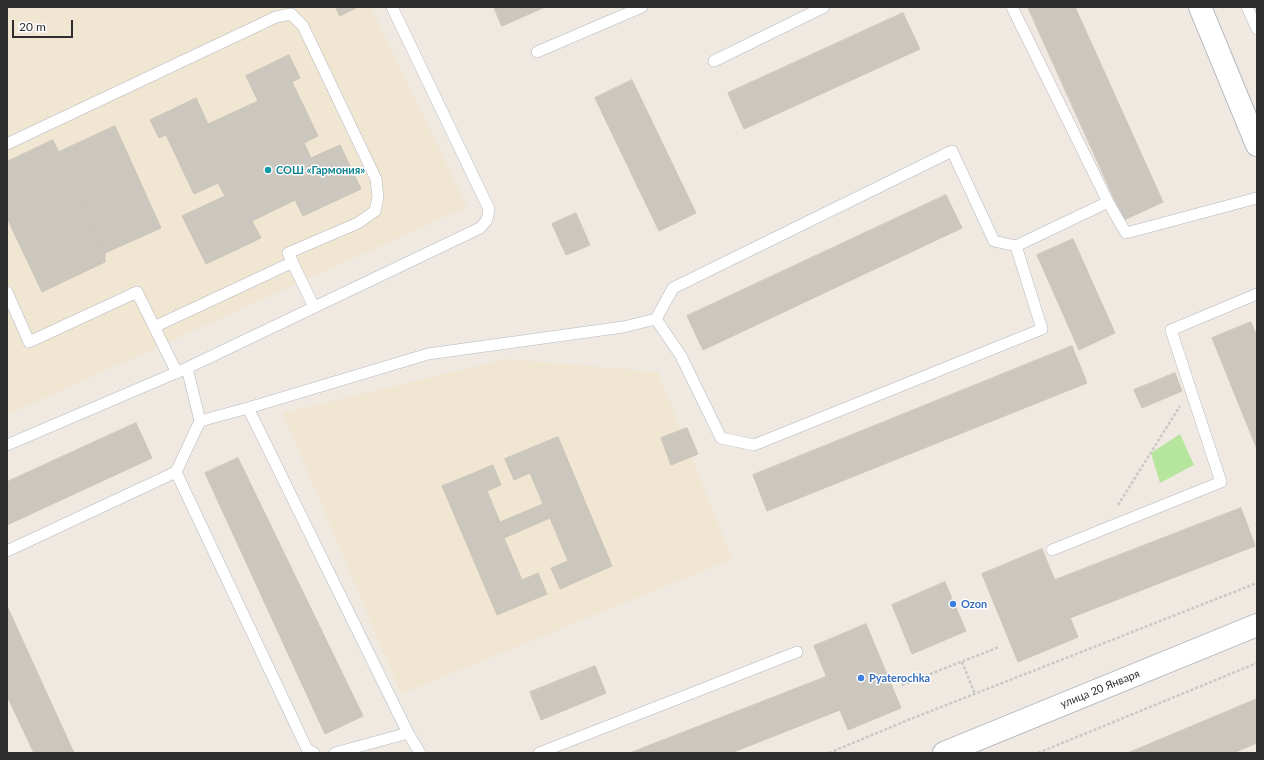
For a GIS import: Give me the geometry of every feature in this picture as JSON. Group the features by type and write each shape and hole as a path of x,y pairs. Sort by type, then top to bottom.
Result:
{"main road":[{"path":"1200,7 1257,145"},
{"name":"улица 20 Января","path":"944,753 1257,625"}],"lane":[{"path":"7,445 187,368 480,228 487,220 489,209 392,7"},
{"path":"537,52 642,7"},
{"path":"714,61 824,7"},
{"path":"1012,7 1108,202 1126,233 1257,198"},
{"path":"1247,7 1257,28"},
{"path":"7,144 276,17 291,14 303,26 376,179 378,197 375,211 358,223 288,253 314,307"},
{"path":"200,421 428,354 623,328 656,319 673,288 952,151 994,241 1016,246 1108,202"},
{"path":"656,319 681,356 721,438 754,445 1042,329 1016,246"},
{"path":"154,327 293,262"},
{"path":"7,292 30,342 137,292 176,373"},
{"path":"1052,550 1221,482 1171,330 1257,294"},
{"path":"7,551 176,472 200,421 187,368"},
{"path":"248,408 408,733 420,753"},
{"path":"176,472 307,748 314,753"},
{"path":"538,753 797,652"},
{"path":"335,753 408,733"}],"path":[{"path":"1103,530 1190,390"},
{"path":"829,753 1257,583"},
{"path":"902,685 999,647"},
{"path":"962,662 975,694"},
{"path":"1038,753 1257,664"}],"shaded area":[{"path":"7,7 371,7 467,207 7,415"},
{"path":"506,359 658,372 732,559 401,694 283,413"}],"green space":[{"path":"1180,434 1194,465 1160,483 1151,453"}],"building":[{"path":"336,7 358,7 340,16"},
{"path":"494,7 545,7 502,26"},
{"path":"1028,7 1075,7 1163,202 1124,220"},
{"path":"903,13 920,49 744,129 728,93"},
{"name":"СОШ «Гармония»","path":"289,55 300,78 292,82 318,136 304,143 311,158 340,145 361,189 303,216 295,200 252,221 261,238 206,264 182,216 225,196 218,183 194,194 166,135 159,138 150,120 196,98 208,124 258,101 246,76"},
{"path":"632,80 696,213 659,231 595,98"},
{"path":"115,126 161,228 105,253 59,152"},
{"path":"53,140 105,253 105,262 42,292 7,218 7,162"},
{"path":"946,195 962,228 703,350 687,316"},
{"path":"576,213 590,245 566,255 552,224"},
{"path":"1073,239 1115,333 1079,350 1037,255"},
{"path":"1251,322 1257,337 1257,449 1212,338"},
{"path":"1072,346 1087,383 767,511 753,475"},
{"path":"1175,373 1182,391 1142,408 1134,390"},
{"path":"136,423 152,458 7,525 7,482"},
{"path":"687,428 698,454 671,465 661,438"},
{"path":"558,437 612,566 560,589 551,568 568,561 550,518 504,538 522,580 538,573 547,594 497,615 442,486 493,465 501,485 487,491 500,522 543,504 530,473 514,480 505,459"},
{"path":"238,458 363,716 325,734 205,473"},
{"path":"1241,508 1255,546 1070,618 1055,580"},
{"path":"1042,549 1078,637 1018,662 982,574"},
{"path":"945,582 966,631 912,654 892,605"},
{"path":"7,606 74,753 34,753 7,696"},
{"path":"866,624 901,708 848,730 814,646"},
{"path":"595,666 606,693 541,720 530,692"},
{"path":"826,677 840,710 731,753 630,753"},
{"path":"1257,699 1257,743 1233,753 1128,753"}],"place":[{"name":"СОШ «Гармония»","path":"268,170"},
{"name":"Ozon","path":"953,604"},
{"name":"Pyaterochka","path":"861,678"}]}
